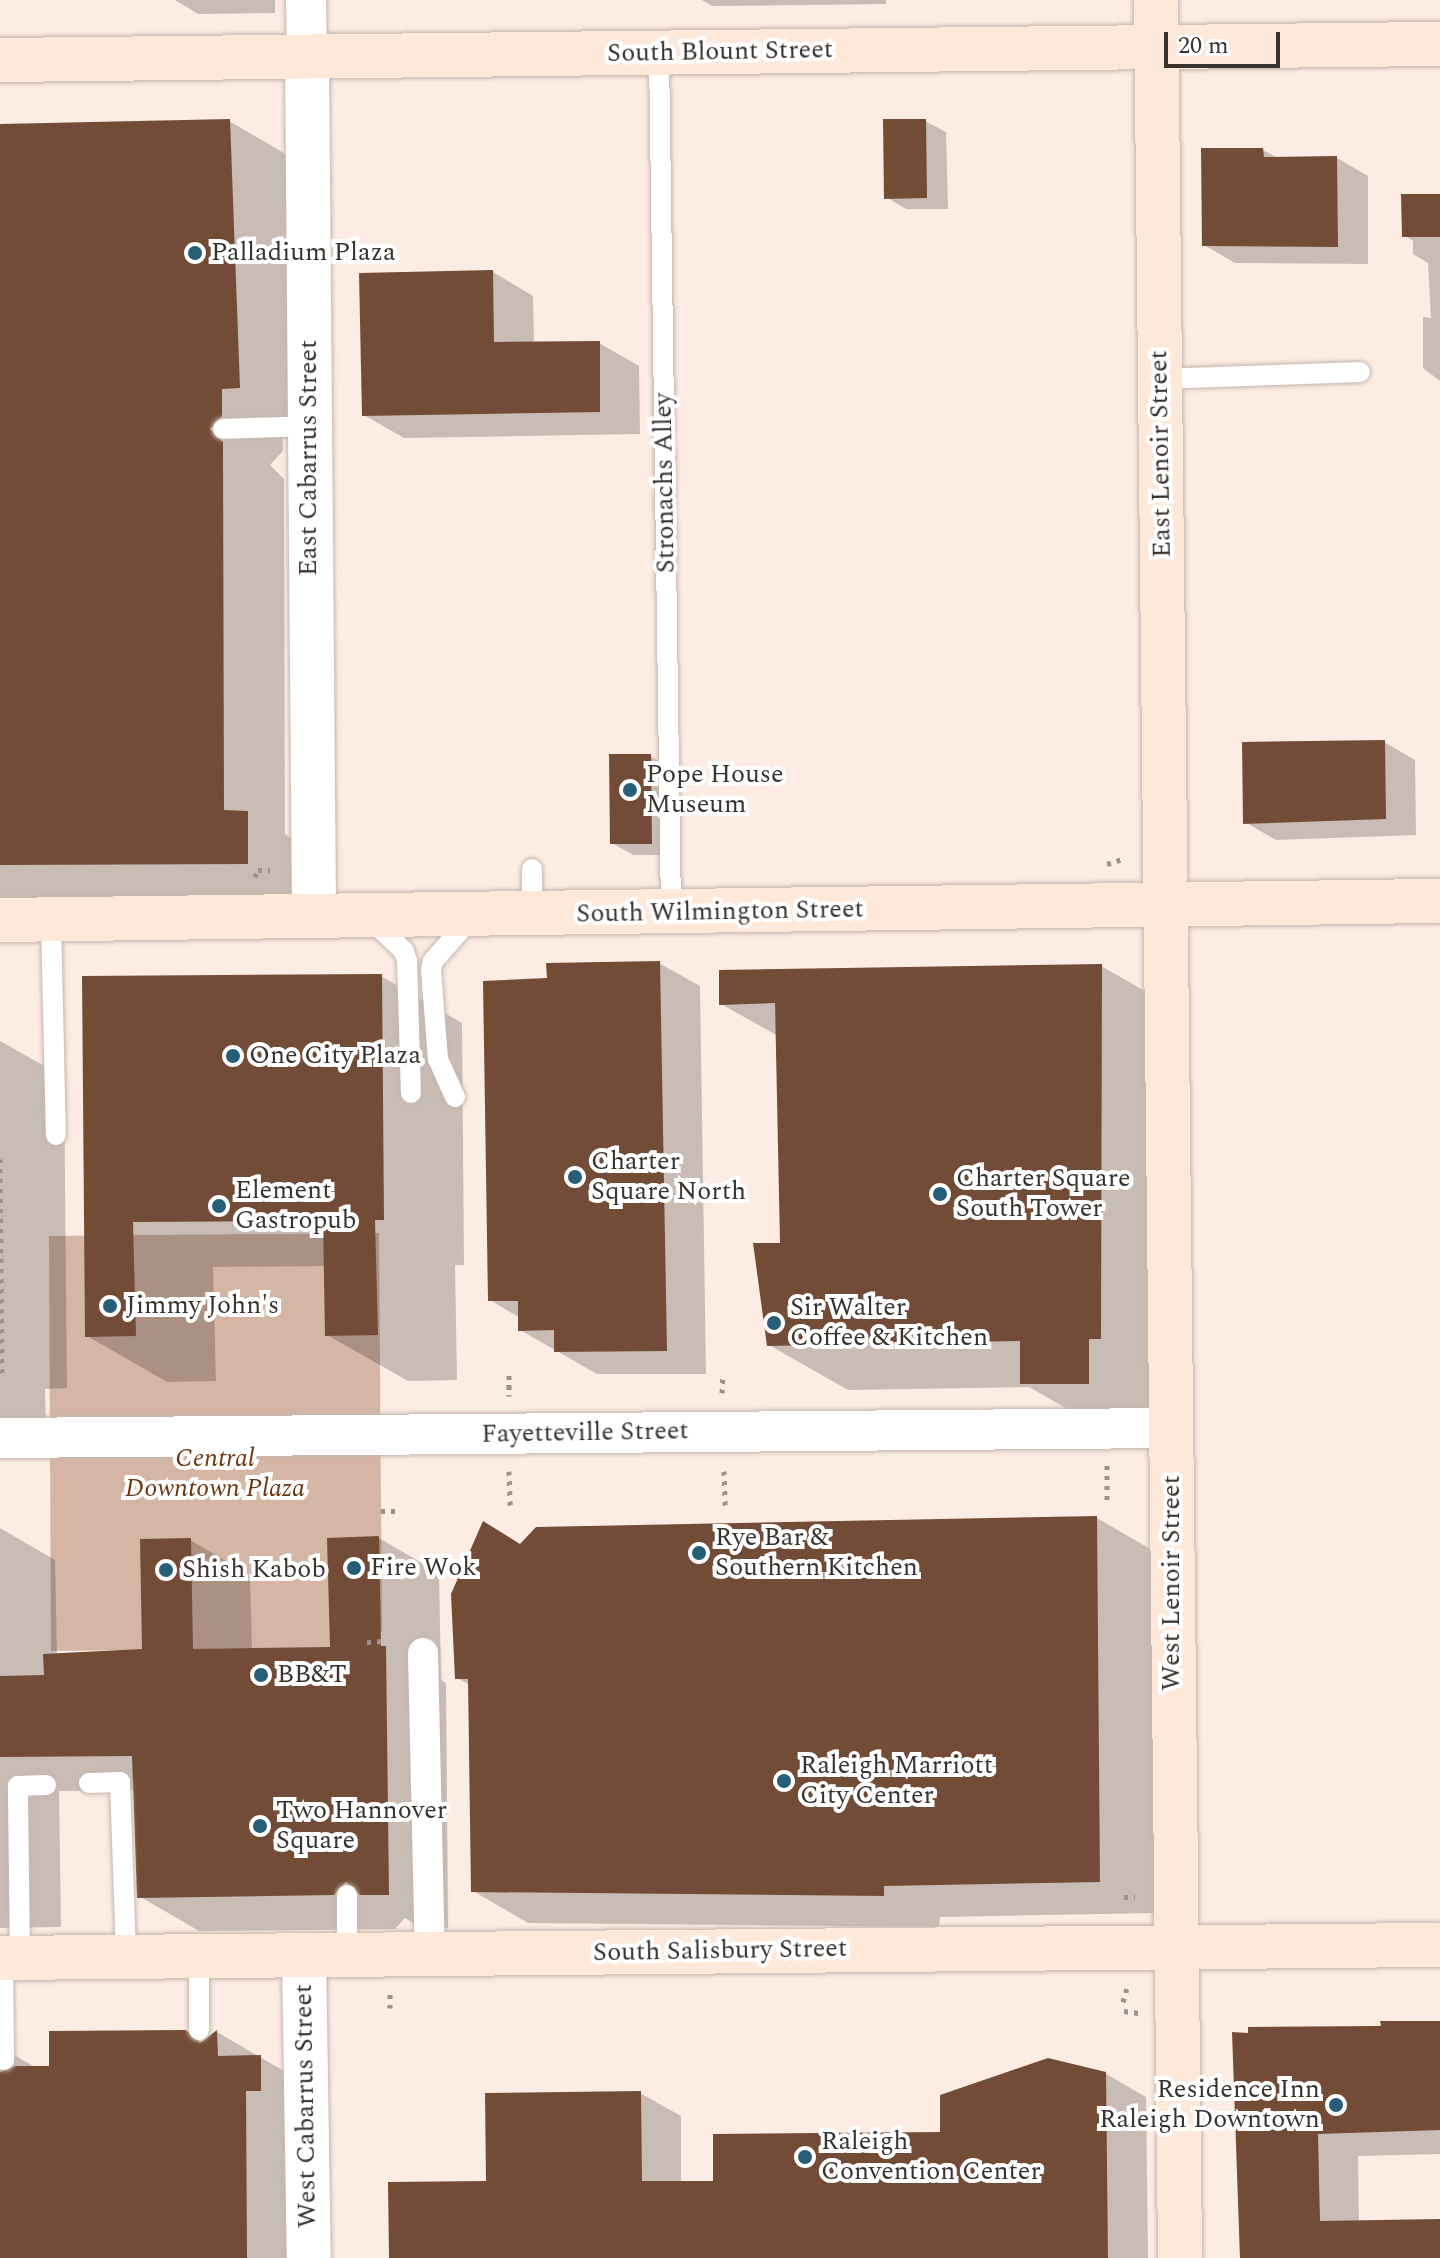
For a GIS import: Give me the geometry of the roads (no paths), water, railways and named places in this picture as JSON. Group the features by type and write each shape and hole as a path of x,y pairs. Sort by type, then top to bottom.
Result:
{"main road":[{"name":"East Lenoir Street","path":"1156,0 1166,908"},
{"name":"South Blount Street","path":"0,60 1440,44"},
{"name":"South Wilmington Street","path":"0,920 1166,908 1440,901"},
{"name":"West Lenoir Street","path":"1166,908 1180,2258"},
{"name":"South Salisbury Street","path":"8,1958 1440,1945"}],"street":[{"name":"East Cabarrus Street","path":"306,0 314,916"},
{"name":"Fayetteville Street","path":"0,1438 1171,1428"},
{"path":"423,1653 430,1955"},
{"name":"West Cabarrus Street","path":"304,1955 309,2258"}],"lane":[{"name":"Stronachs Alley","path":"659,53 671,912"},
{"path":"1160,379 1360,372"},
{"path":"223,429 309,426"},
{"path":"532,869 532,914"},
{"path":"365,915 404,951 407,961 411,1093"},
{"path":"455,1097 438,1059 431,970 474,915"},
{"path":"51,920 56,1135"},
{"path":"89,1783 120,1782 126,1957"},
{"path":"4,2060 18,1786 46,1785"},
{"path":"347,1895 347,1955"},
{"path":"199,1957 199,2030"}],"place":[{"name":"Palladium Plaza","path":"195,253"},
{"name":"Pope House Museum","path":"630,790"},
{"name":"One City Plaza","path":"233,1056"},
{"name":"Charter Square North","path":"575,1177"},
{"name":"Charter Square South Tower","path":"940,1194"},
{"name":"Element Gastropub","path":"219,1206"},
{"name":"Jimmy John's","path":"110,1306"},
{"name":"Sir Walter Coffee & Kitchen","path":"774,1323"},
{"name":"Rye Bar & Southern Kitchen","path":"699,1553"},
{"name":"Fire Wok","path":"354,1568"},
{"name":"Shish Kabob","path":"166,1570"},
{"name":"BB&T","path":"261,1675"},
{"name":"Raleigh Marriott City Center","path":"784,1781"},
{"name":"Two Hannover Square","path":"260,1826"},
{"name":"Residence Inn Raleigh Downtown","path":"1336,2105"},
{"name":"Raleigh Convention Center","path":"805,2157"}],"park label":[{"name":"Central Downtown Plaza","path":"215,1474"}]}
